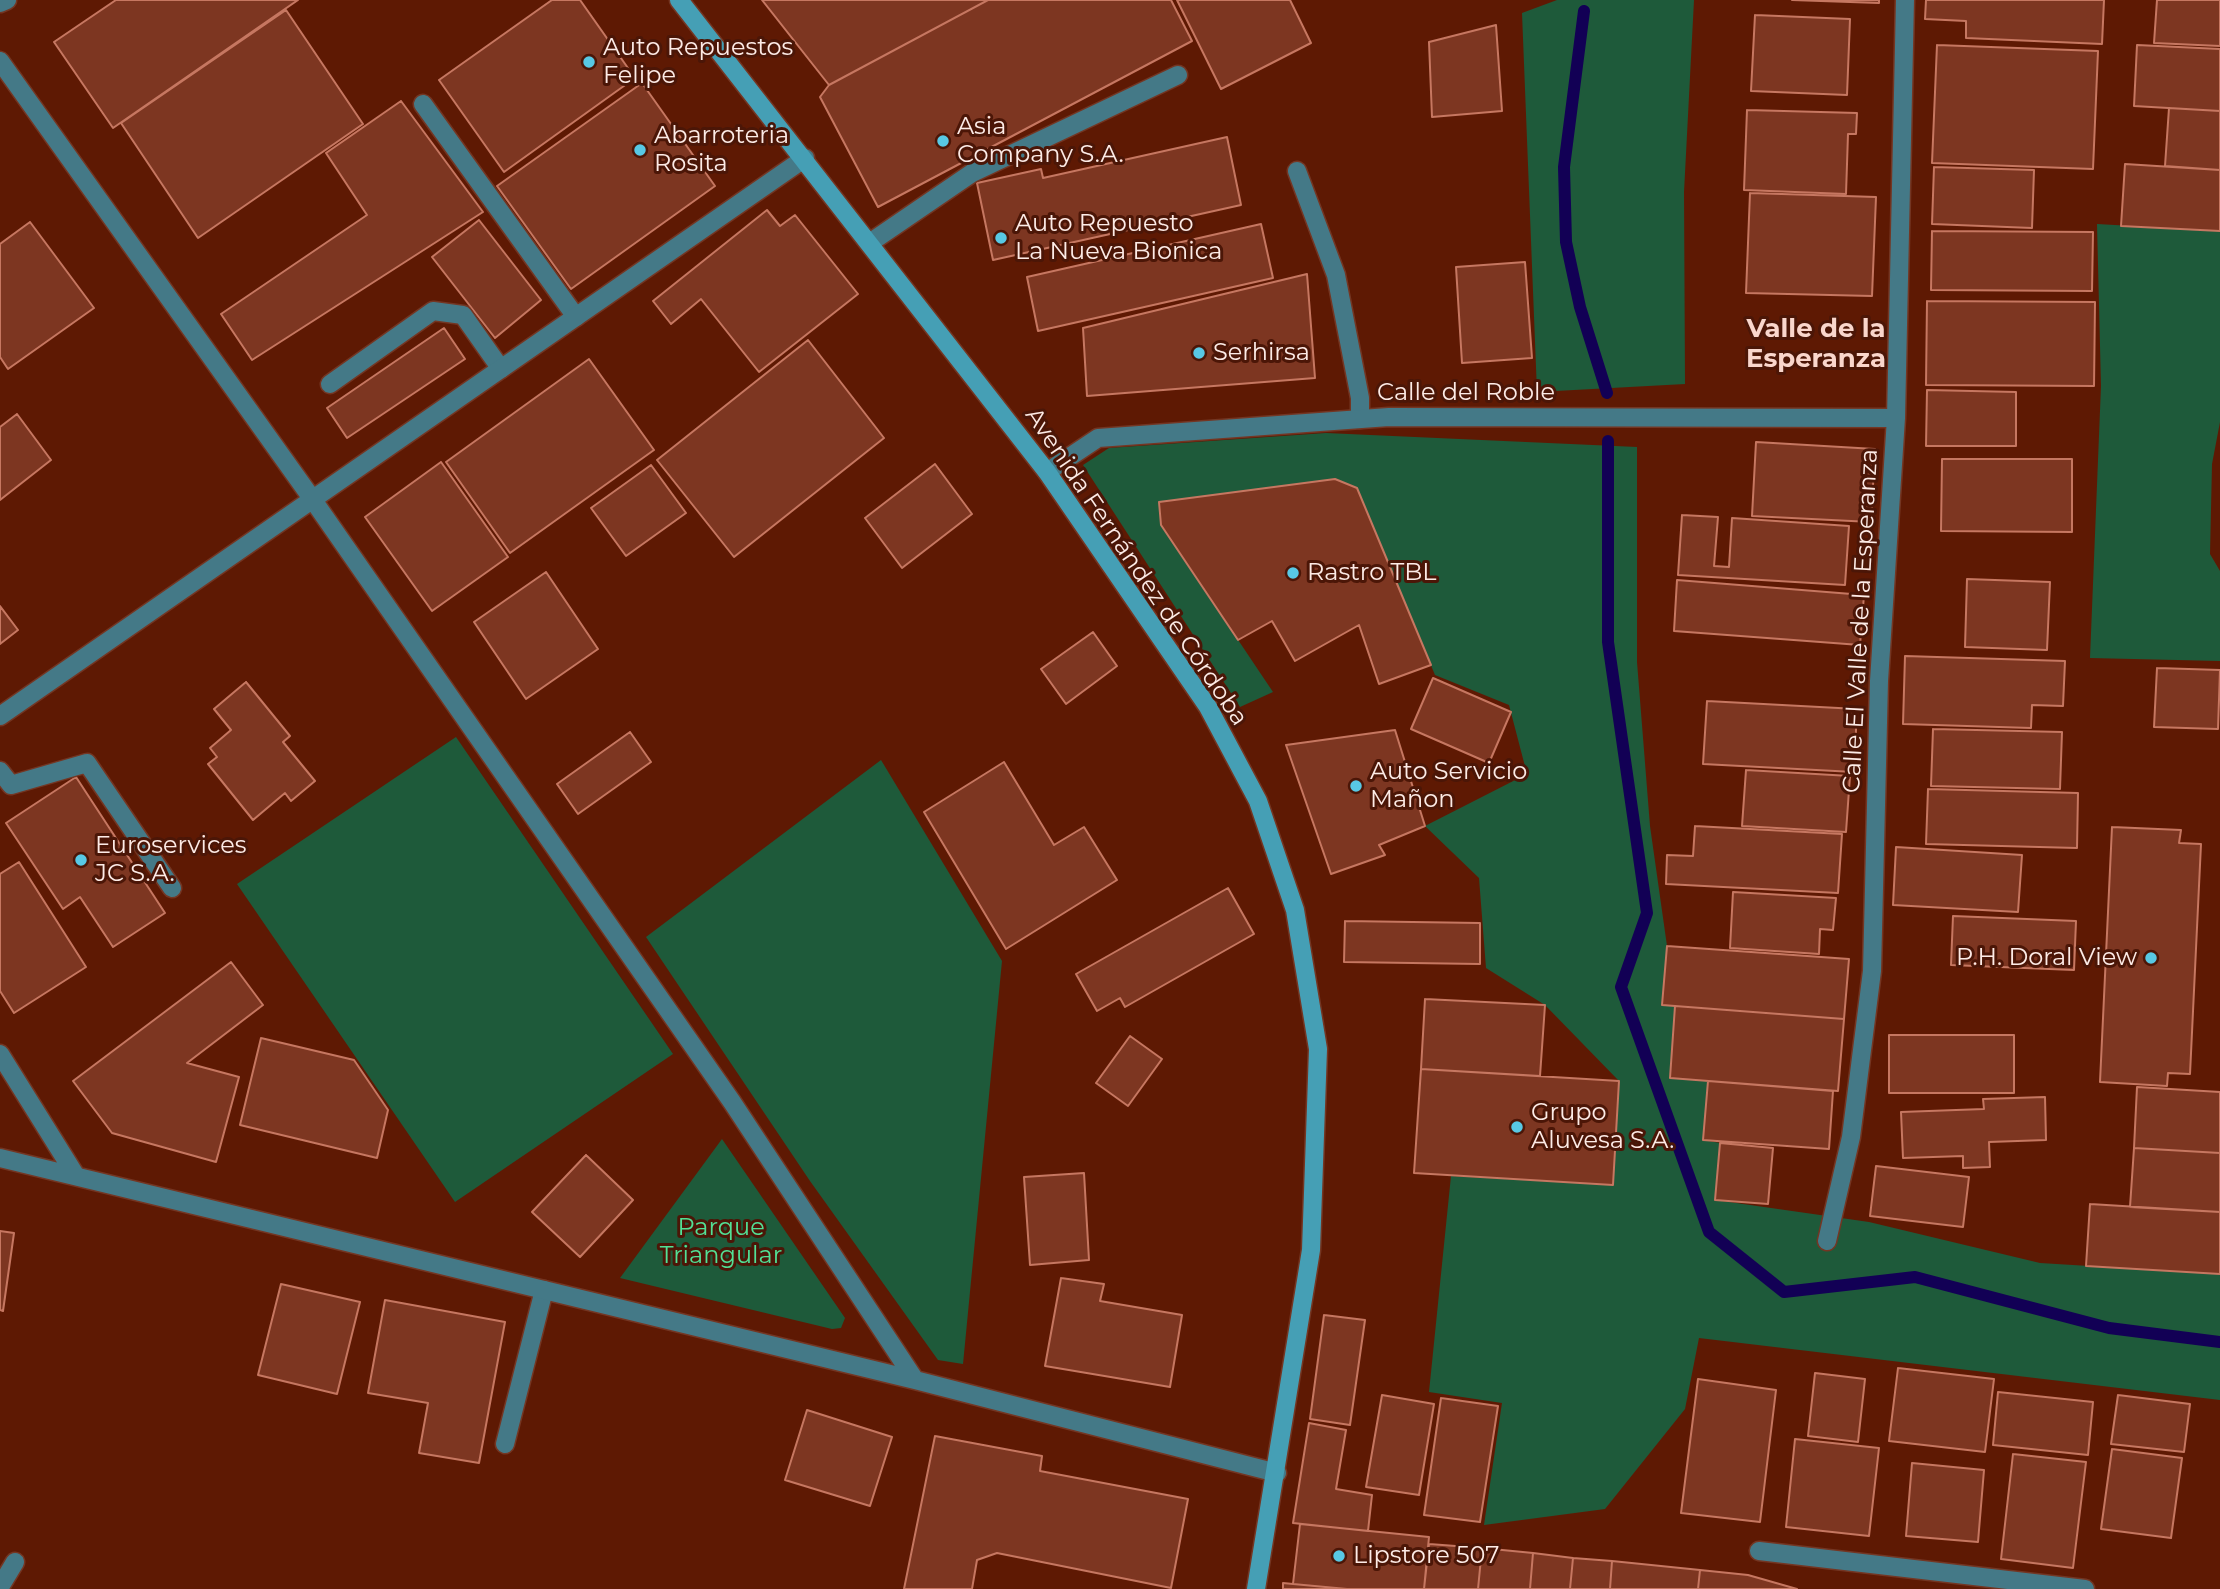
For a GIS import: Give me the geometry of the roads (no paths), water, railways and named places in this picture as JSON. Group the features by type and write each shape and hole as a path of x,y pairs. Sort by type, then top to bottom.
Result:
{"main road":[{"name":"Avenida Fernández de Córdoba","path":"679,0 871,242 1047,472 1208,707 1258,801 1295,910 1318,1049 1311,1250 1256,1589"}],"street":[{"path":"0,4 7,0"},
{"name":"Calle El Valle de la Esperanza","path":"1827,1241 1852,1137 1872,971 1879,681 1896,418 1905,0"},
{"path":"0,61 313,500 732,1102 915,1380"},
{"path":"871,242 972,173 1178,75"},
{"path":"423,104 576,317"},
{"path":"0,716 805,158"},
{"path":"1297,172 1336,275 1360,397 1360,419"},
{"path":"330,384 433,311 463,315 501,369"},
{"name":"Calle del Roble","path":"1047,472 1098,438 1360,419 1896,418"},
{"path":"0,771 11,785 87,763 172,888"},
{"path":"0,1054 76,1176"},
{"path":"0,1158 915,1380 1277,1472"},
{"path":"505,1444 544,1290"},
{"path":"1759,1551 2085,1589"},
{"path":"0,1587 15,1562"}],"waterway":[{"path":"1584,11 1564,167 1566,242 1580,307 1607,393"},
{"path":"1608,441 1608,642 1647,913 1621,987 1709,1232 1784,1292 1915,1277 2109,1328 2220,1342"}],"place":[{"name":"Auto Repuestos Felipe","path":"589,62"},
{"name":"Asia Company S.A.","path":"943,141"},
{"name":"Abarroteria Rosita","path":"640,150"},
{"name":"Auto Repuesto La Nueva Bionica","path":"1001,238"},
{"name":"Serhirsa","path":"1199,353"},
{"name":"Rastro TBL","path":"1293,573"},
{"name":"Auto Servicio Mañon","path":"1356,786"},
{"name":"Euroservices JC S.A.","path":"81,860"},
{"name":"P.H. Doral View","path":"2151,958"},
{"name":"Grupo Aluvesa S.A.","path":"1517,1127"},
{"name":"Lipstore 507","path":"1339,1556"}],"district":[{"name":"Valle de la Esperanza","path":"1816,344"}],"park label":[{"name":"Parque Triangular","path":"721,1242"}]}
